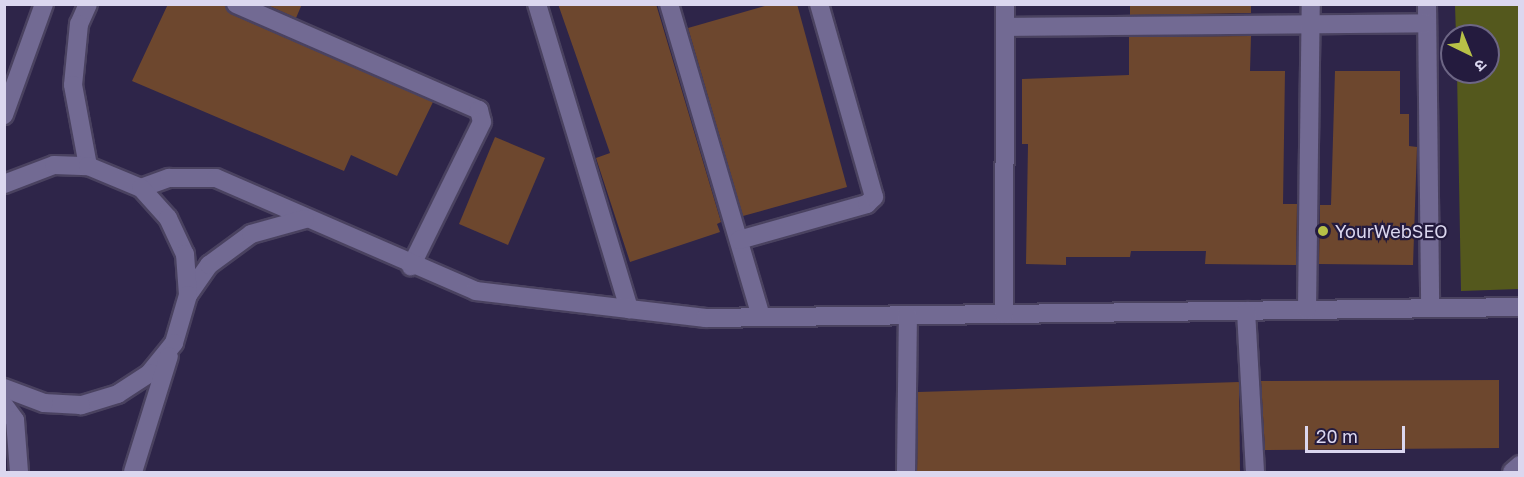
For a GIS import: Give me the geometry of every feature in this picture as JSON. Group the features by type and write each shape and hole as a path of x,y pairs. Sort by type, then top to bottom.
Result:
{"street":[{"path":"4,114 44,4"},
{"path":"88,4 79,24 73,85 88,166"},
{"path":"236,4 479,110 482,122 411,266"},
{"path":"537,4 629,309"},
{"path":"669,4 761,317"},
{"path":"739,240 867,204 874,197 819,4"},
{"path":"1004,314 1005,4"},
{"path":"1307,310 1311,4"},
{"path":"1427,4 1430,308"},
{"path":"1005,27 1427,23"},
{"path":"4,184 54,165 88,166 141,188 168,218 184,254 188,295 133,472"},
{"path":"141,188 170,178 216,178 411,266 476,291 705,318 1520,307"},
{"path":"188,295 230,248 251,234 305,219"},
{"path":"1246,311 1255,472"},
{"path":"906,472 908,315"},
{"path":"4,387 44,403 81,405 118,394 142,379 174,343"},
{"path":"4,405 15,420 19,472"},
{"path":"1512,472 1520,465"}],"green space":[{"path":"1455,5 1519,5 1519,289 1461,291 1457,84 1500,84 1500,24 1456,24"}],"building":[{"path":"168,4 225,4 231,14 433,102 397,176 351,155 344,171 132,81"},
{"path":"265,4 302,4 296,18"},
{"path":"558,4 656,4 721,222 717,224 720,232 630,262 596,158 610,153"},
{"path":"772,4 797,4 847,187 743,216 688,28"},
{"path":"1130,4 1251,4 1251,13 1130,15"},
{"path":"1251,36 1250,71 1285,71 1283,204 1297,204 1296,265 1205,264 1206,251 1131,251 1130,257 1066,257 1066,265 1026,264 1028,144 1022,144 1022,79 1129,75 1129,37"},
{"path":"1335,71 1400,71 1400,114 1409,114 1409,146 1417,147 1413,265 1319,264 1320,205 1331,205"},
{"path":"495,137 545,158 508,245 459,224"},
{"path":"1499,380 1499,448 1265,450 1261,381"},
{"path":"1239,382 1240,472 917,472 918,392"}],"place":[{"name":"YourWebSEO","path":"1323,231"}]}
